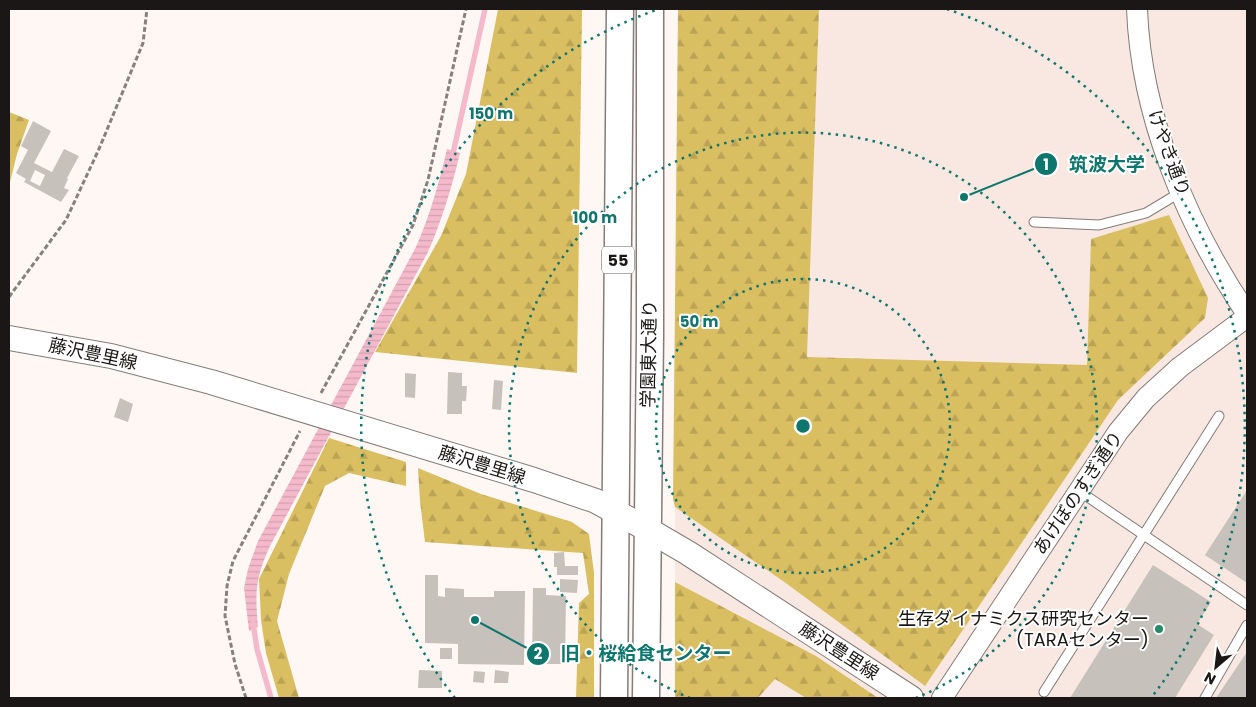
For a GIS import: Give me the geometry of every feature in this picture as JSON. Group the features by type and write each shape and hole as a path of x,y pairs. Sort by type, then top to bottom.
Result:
{"main road":[{"name":"学園東大通り","path":"614,698 620,9"},
{"name":"学園東大通り","path":"646,698 646,529 650,335 650,9"},
{"name":"藤沢豊里線","path":"9,338 111,356 211,382 534,480 596,502 646,529 770,606 911,698"}],"street":[{"name":"けやき通り","path":"1138,9 1139,43 1149,95 1181,192 1224,279 1247,316"},
{"name":"あけぼのすぎ通り","path":"942,698 1118,432 1146,398 1180,366 1247,316"}],"lane":[{"path":"1034,222 1099,225 1146,214 1181,192"},
{"path":"1044,692 1219,416"},
{"path":"1079,491 1247,605"},
{"path":"1205,698 1247,625"}],"path":[{"path":"9,297 66,220 99,149 143,44 147,9"},
{"path":"246,698 235,664 225,616 227,586 233,561 325,417 413,225 428,180 466,9"}],"shaded area":[{"path":"682,9 1247,9 1247,698 675,698 675,507 673,499 680,386"},
{"path":"447,149 460,153 454,178 433,240 270,546 261,568 257,585 258,627 249,631 244,588 248,569 258,541 416,247 434,199"}],"green space":[{"path":"498,9 582,9 577,373 375,352 441,236 466,174"},
{"path":"678,9 819,9 807,357 1087,365 1091,239 1169,215 1208,298 1205,318 1118,400 925,686 783,581 675,507 673,499"},
{"path":"9,112 29,120 17,154 9,186"},
{"path":"329,438 406,462 406,486 349,473 325,486 289,574 277,621 299,698 279,698 266,653 261,620 259,579"},
{"path":"418,468 481,494 572,522 589,534 594,573 594,698 576,698 579,603 589,594 583,553 425,542"},
{"path":"675,582 816,656 878,698 806,698 775,679 758,698 675,698"}],"building":[{"path":"33,121 51,131 34,163 52,172 64,149 79,156 67,178 64,188 69,190 61,202 24,182 26,179 16,173 28,150 21,146","holes":["35,170 45,175 40,186 30,181"]},
{"path":"448,372 462,373 462,386 467,386 466,401 462,401 462,414 447,414"},
{"path":"405,373 416,374 415,398 405,397"},
{"path":"494,380 503,381 501,410 492,409"},
{"path":"120,398 133,404 128,422 114,417"},
{"path":"1247,490 1247,583 1205,555"},
{"path":"564,552 565,566 578,566 578,575 557,575 557,567 554,567 554,553"},
{"name":"生存ダイナミクス研究センター (TARAセンター)","path":"1153,565 1211,602 1197,624 1214,635 1175,698 1070,698"},
{"path":"425,575 438,575 438,596 445,597 445,588 464,589 464,597 494,597 494,591 525,591 524,665 458,664 458,644 425,643"},
{"path":"560,579 578,580 577,593 560,592"},
{"path":"533,588 546,588 546,595 566,596 565,664 532,664"},
{"path":"440,648 452,648 452,659 440,659"},
{"path":"1247,652 1247,698 1216,698"},
{"path":"419,670 442,671 442,688 418,688"},
{"path":"495,670 509,672 508,683 494,683"},
{"path":"474,671 485,672 484,683 473,682"}],"waterway":[{"path":"452,158 485,9"},
{"path":"253,623 257,649 271,698"}],"place":[{"name":"筑波大学","path":"964,197"},
{"name":"旧・桜給食センター","path":"475,620"},
{"name":"生存ダイナミクス研究センター (TARAセンター)","path":"1159,629"}]}
